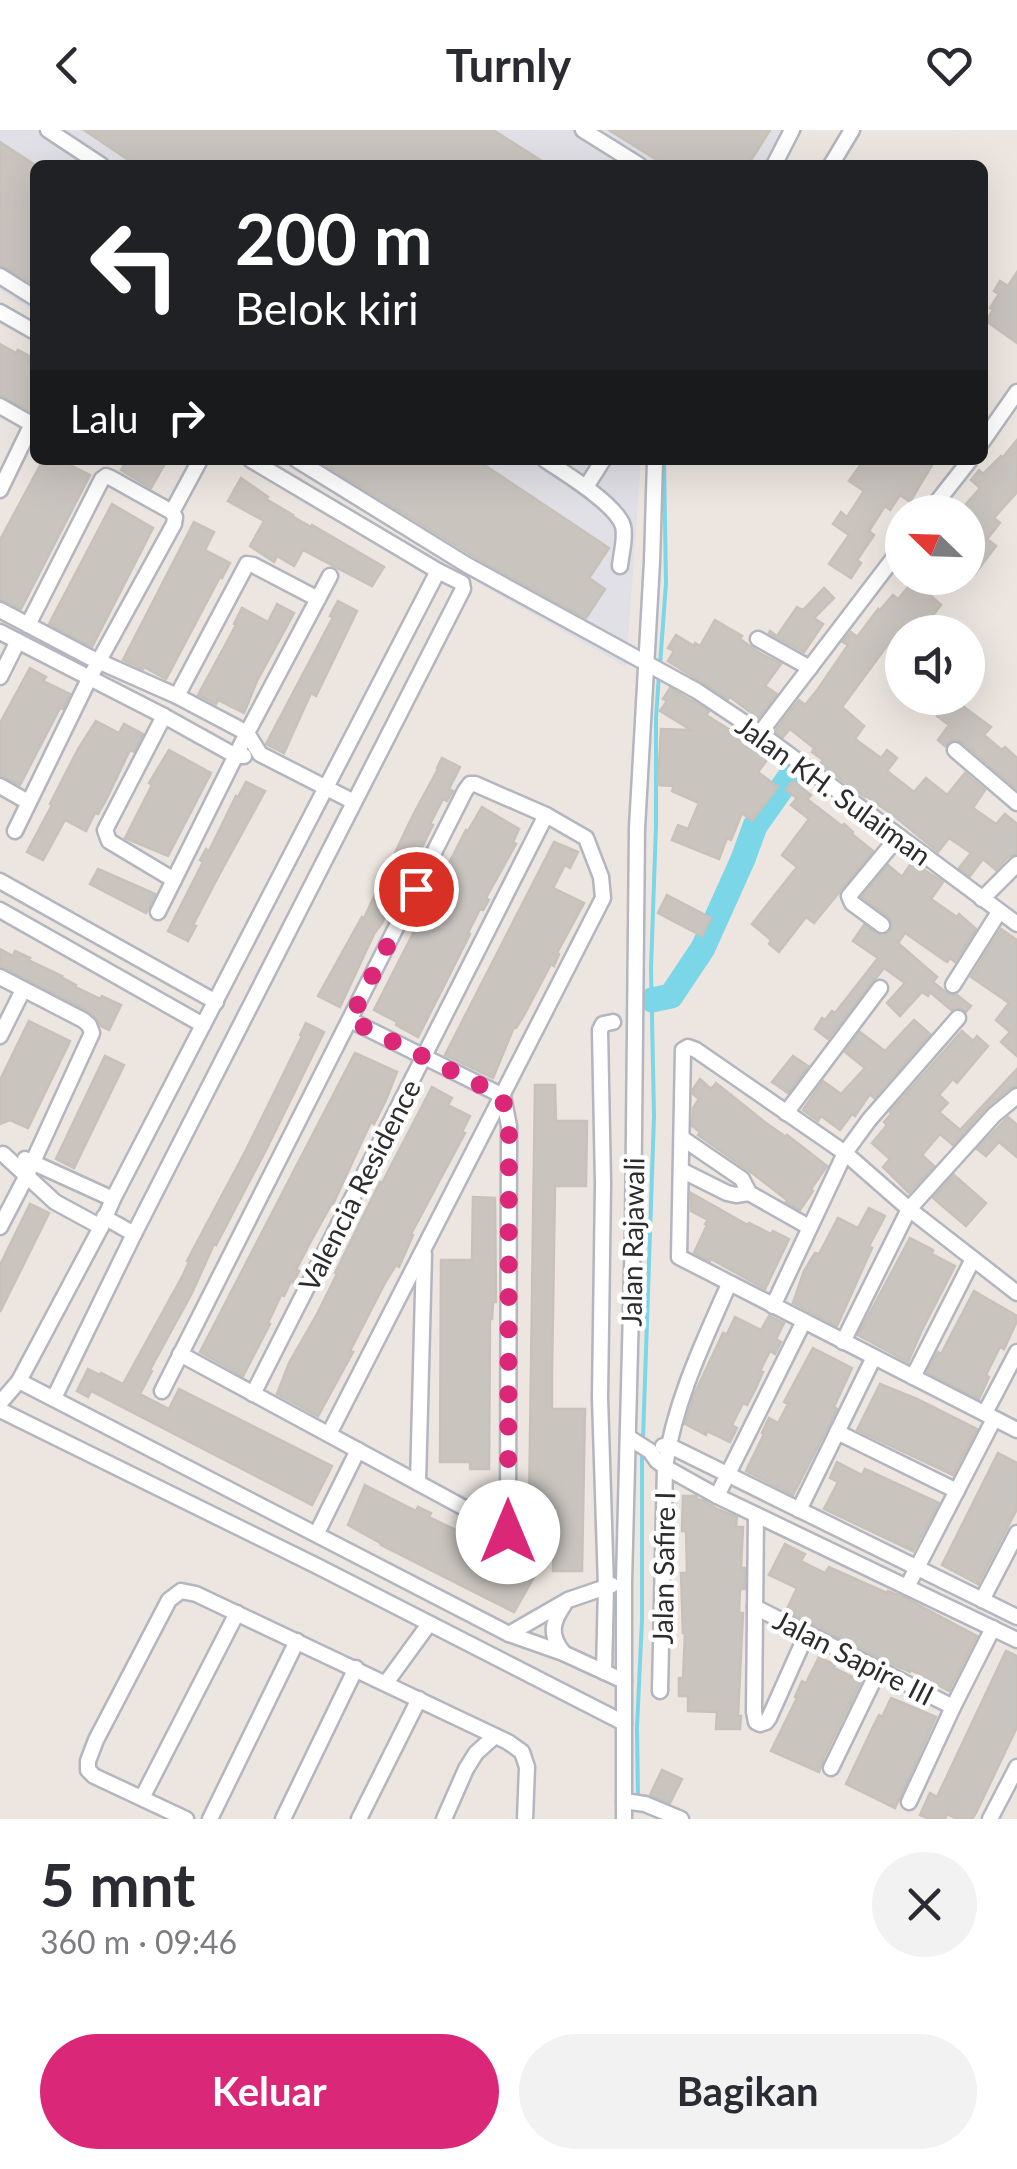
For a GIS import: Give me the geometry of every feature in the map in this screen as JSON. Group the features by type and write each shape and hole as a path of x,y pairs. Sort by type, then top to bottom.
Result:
{"street":[{"path":"48,130 93,160"},
{"path":"583,130 631,160"},
{"path":"777,160 792,130"},
{"path":"834,160 852,130"},
{"path":"0,276 30,295"},
{"path":"0,312 30,329"},
{"path":"988,433 1017,392"},
{"path":"0,406 30,425"},
{"path":"0,490 30,428"},
{"path":"172,512 197,465"},
{"path":"54,1398 463,589 462,583 260,465"},
{"name":"Jalan KH. Sulaiman","path":"306,465 466,565 697,691 760,733 1017,924"},
{"path":"553,465 586,487 617,516 624,532 620,566"},
{"path":"586,487 600,465"},
{"name":"Jalan Rajawali","path":"624,1819 633,1802 624,1723 624,1582 640,1444 633,1231 637,846 656,669 655,465"},
{"path":"942,495 966,465"},
{"path":"15,831 89,679 174,524 172,512 111,478 102,479 28,624"},
{"path":"177,696 247,564 318,599"},
{"path":"760,733 885,569"},
{"path":"438,570 103,1222 19,1381 0,1406 624,1723"},
{"path":"158,912 330,576"},
{"path":"0,610 247,733 260,754 354,802"},
{"path":"0,632 236,756 260,754"},
{"path":"758,639 810,668"},
{"path":"0,676 18,641"},
{"path":"164,716 105,830 109,841 174,880"},
{"path":"956,750 1017,803"},
{"path":"162,1391 468,786 475,784 582,834 601,877 603,898 328,1434"},
{"path":"0,786 28,802"},
{"name":"Valencia Residence","path":"253,1394 546,815"},
{"path":"882,925 852,903 849,896 898,836"},
{"path":"982,899 1017,864"},
{"path":"0,881 216,1002"},
{"path":"0,910 203,1025"},
{"path":"953,986 999,912"},
{"path":"0,977 83,1020 92,1032 34,1162 0,1227"},
{"path":"786,1113 880,988"},
{"path":"0,1036 23,990"},
{"path":"773,1306 845,1152 958,1018"},
{"path":"350,1020 502,1096"},
{"path":"604,1672 600,1030 603,1024 612,1022"},
{"path":"1017,1292 909,1209 845,1152 696,1050 683,1050 679,1258 1017,1430"},
{"path":"502,1096 509,1126 508,1532"},
{"path":"843,1342 909,1209 994,1115 1017,1096"},
{"path":"682,1138 742,1180 750,1193 809,1227"},
{"path":"1,1153 55,1202 134,1234"},
{"path":"1,1153 34,1162 113,1199"},
{"path":"681,1170 728,1193 750,1193"},
{"path":"63,1206 74,1182"},
{"path":"418,1483 424,1248"},
{"path":"913,1376 973,1259"},
{"name":"Jalan Safire I","path":"660,1691 668,1445 682,1393 729,1284"},
{"path":"717,1496 804,1321"},
{"path":"907,1587 957,1491 1017,1352"},
{"path":"180,1354 542,1550"},
{"path":"799,1510 874,1357"},
{"path":"19,1381 509,1634 564,1653 624,1681"},
{"path":"837,1432 957,1491"},
{"path":"640,1444 668,1445 1017,1617"},
{"path":"640,1444 657,1461 717,1496 1017,1640"},
{"path":"317,1533 358,1450"},
{"path":"756,1514 756,1722 766,1722 807,1633"},
{"path":"982,1600 1017,1533"},
{"path":"509,1634 568,1600 624,1582"},
{"path":"186,1819 88,1770 96,1740 170,1600 181,1591 196,1594 386,1682 522,1752 528,1768 525,1819"},
{"path":"564,1653 555,1642 552,1628 568,1600"},
{"name":"Jalan Sapire III","path":"755,1608 953,1706"},
{"path":"142,1798 237,1613"},
{"path":"386,1682 429,1624"},
{"path":"909,1802 993,1628"},
{"path":"210,1819 296,1641"},
{"path":"283,1819 356,1668"},
{"path":"830,1768 879,1669"},
{"path":"358,1819 419,1699"},
{"path":"444,1819 476,1753 496,1736"},
{"path":"990,1819 1017,1767"},
{"path":"633,1802 681,1819"}],"shaded area":[{"path":"0,130 799,130 784,160 30,160 30,309 0,290"},
{"path":"286,465 641,465 626,667 504,598"}],"building":[{"path":"84,130 493,130 540,160 129,160"},
{"path":"609,130 770,130 751,160 657,160"},
{"path":"0,142 30,162 30,282 0,265"},
{"path":"1017,272 1017,343 988,322 993,310 990,308 999,294 994,291 1000,281 1008,286"},
{"path":"0,344 30,356 30,411 0,396"},
{"path":"1017,440 1017,492 994,518 1000,523 987,539 996,546 985,560 985,495 974,495 980,488 971,480 979,470 983,474"},
{"path":"40,465 70,465 90,475 21,609 0,600 0,540"},
{"path":"124,465 164,465 151,488 121,470"},
{"path":"325,465 484,465 609,548 589,578 605,589 586,618 483,562"},
{"path":"860,465 932,465 914,495 885,495 885,506 869,531 874,535 857,560 861,563 851,578 829,564 849,535 833,524 841,512 847,517 864,491 849,481"},
{"path":"241,478 292,516 384,567 372,586 303,550 294,566 277,556 274,562 250,546 264,521 228,501"},
{"path":"112,504 153,528 92,647 49,624"},
{"path":"194,522 214,532 205,550 230,563 166,679 123,660"},
{"path":"824,588 834,598 814,618 823,624 804,652 769,633 777,636 797,607 803,610"},
{"path":"893,595 898,599 901,595 930,595 941,605 933,615 885,615 885,648 842,707 864,726 855,739 881,758 887,750 897,758 887,771 914,792 926,778 947,795 965,773 985,790 973,808 996,824 1005,814 1017,824 1017,854 1009,856 996,870 983,859 970,876 959,868 971,853 949,838 938,852 820,764 823,760 812,752 814,748 790,729 783,737 775,731 799,700 805,705 818,689 848,645 843,642 851,632 857,637"},
{"path":"338,601 357,611 316,696 311,693 284,753 266,744"},
{"path":"277,604 294,613 244,713 198,695 242,608 268,622"},
{"path":"715,620 781,664 765,686 777,694 758,718 668,661 674,651 668,648 676,635 700,646"},
{"path":"30,668 46,677 43,681 70,694 20,785 0,776 0,723"},
{"path":"670,688 709,711 706,715 731,734 770,756 758,772 778,787 752,821 742,813 719,859 672,840 678,825 688,829 699,803 672,791 674,786 658,785 661,729 691,730 660,711"},
{"path":"975,715 991,727 984,735 1017,758 1017,789 961,741 952,740 945,746 938,740 949,725 937,716"},
{"path":"96,721 119,733 124,724 143,734 134,752 130,750 86,831 65,820 43,860 27,852"},
{"path":"169,750 211,773 168,856 125,838 152,785 149,783"},
{"path":"442,758 460,767 449,789 453,791 447,801 443,799 340,1007 318,996 364,918"},
{"path":"793,781 811,795 807,799 844,824 873,851 814,923 806,917 779,952 752,924 797,867 782,855 809,819 791,805 797,798 786,790"},
{"path":"246,782 265,791 188,941 168,931 203,862 200,860 206,849 209,851"},
{"path":"482,807 519,829 513,842 516,844 418,1037 374,1010 466,830"},
{"path":"554,842 578,852 570,868 565,865 553,888 584,903 554,966 551,964 514,1027 493,1078 445,1055"},
{"path":"912,862 943,882 931,899 957,917 959,914 976,929 955,962 950,958 947,962 905,933 898,943 937,977 933,982 971,1006 966,1012 959,1008 951,1010 930,992 928,996 922,992 900,1016 887,1003 905,983 884,968 828,1039 815,1029 822,1018 835,1013 878,958 853,941 864,925 882,936 892,927 889,917 862,897 888,865 902,877"},
{"path":"98,869 155,894 146,913 90,884"},
{"path":"667,895 711,918 702,936 658,913"},
{"path":"1001,929 1017,940 1017,1056 1001,1042 1010,1032 996,1020 1009,1003 971,977"},
{"path":"0,949 13,956 15,951 75,987 121,1005 109,1030 88,1011 0,966"},
{"path":"914,1020 930,1034 840,1130 821,1116 818,1121 803,1110 823,1081 841,1094 865,1068 845,1052 860,1032 885,1051"},
{"path":"29,1021 70,1041 28,1128 10,1120 0,1124 0,1080"},
{"path":"306,1023 324,1032 140,1394 169,1409 179,1389 332,1466 312,1505 91,1391 88,1397 77,1391 88,1369 123,1384 183,1275"},
{"path":"962,1031 973,1041 977,1036 988,1046 957,1083 953,1079 939,1095 948,1103 939,1112 960,1130 1017,1069 1017,1086 987,1107 953,1145 940,1134 922,1155 934,1166 909,1193 883,1167 890,1159 872,1143 887,1125 884,1122 890,1112"},
{"path":"355,1053 397,1072 243,1376 200,1352"},
{"path":"105,1056 124,1065 74,1168 56,1159"},
{"path":"793,1056 808,1066 788,1093 772,1082"},
{"path":"700,1079 711,1089 716,1083 827,1166 800,1210 698,1135 700,1132 692,1126 693,1108 699,1099 693,1089"},
{"path":"535,1085 555,1085 556,1121 587,1121 586,1186 555,1186 552,1375 552,1409 585,1409 582,1571 553,1571 554,1548 558,1548 558,1508 529,1507"},
{"path":"432,1087 452,1098 448,1105 470,1116 462,1132 465,1133 411,1234 399,1267 396,1265 386,1281 318,1416 277,1394 380,1182"},
{"path":"1008,1117 1017,1125 1017,1157 999,1142 986,1156 977,1149"},
{"path":"954,1175 986,1203 966,1226 933,1198"},
{"path":"691,1193 748,1225 789,1239 765,1289 694,1253 708,1220 691,1211"},
{"path":"473,1197 495,1198 496,1302 490,1319 489,1469 470,1469 470,1462 440,1462 441,1260 472,1260"},
{"path":"30,1204 49,1213 0,1312 0,1265"},
{"path":"869,1208 885,1216 837,1326 793,1303 804,1271 815,1253 819,1254 838,1218 858,1228"},
{"path":"910,1238 955,1266 908,1362 858,1335"},
{"path":"974,1291 1017,1316 1004,1349 1000,1347 986,1375 989,1377 979,1399 927,1372 938,1352 941,1354"},
{"path":"769,1316 784,1323 776,1339 781,1342 775,1354 770,1351 755,1390 747,1405 743,1403 732,1425 737,1428 730,1442 685,1424 694,1395 723,1333 727,1334 735,1317 761,1330"},
{"path":"813,1348 852,1368 834,1407 837,1409 793,1495 746,1471 769,1418 778,1423 788,1404 784,1402"},
{"path":"880,1384 977,1429 953,1475 857,1430"},
{"path":"998,1453 1017,1463 1017,1509 978,1584 942,1565"},
{"path":"837,1462 862,1475 865,1469 939,1503 913,1551 824,1509 838,1482 830,1478"},
{"path":"365,1485 416,1511 418,1507 431,1513 429,1517 538,1570 514,1612 348,1525"},
{"path":"683,1496 696,1496 737,1517 736,1527 743,1527 740,1729 716,1729 717,1712 688,1711 688,1696 679,1696 685,1633 681,1573 687,1573"},
{"path":"785,1544 805,1554 801,1561 825,1573 829,1567 905,1598 977,1636 949,1691 786,1611 797,1588 769,1575"},
{"path":"1006,1651 1017,1656 1017,1727 976,1813 972,1819 947,1814 945,1819 929,1819 920,1815 930,1793 937,1797"},
{"path":"819,1657 861,1681 819,1772 771,1751 802,1681 806,1683"},
{"path":"891,1698 936,1717 895,1808 846,1784"},
{"path":"662,1770 682,1779 670,1803 650,1795"}],"waterway":[{"path":"793,143 800,130"},
{"path":"660,665 666,583 664,465"},
{"path":"643,1439 654,1116 651,968 659,674"},
{"path":"652,1000 671,996 703,948 755,826 791,775"},
{"path":"638,1799 642,1454"}],"route":[{"path":"416,889 350,1020 502,1096 505,1104 509,1126 508,1532"}]}
